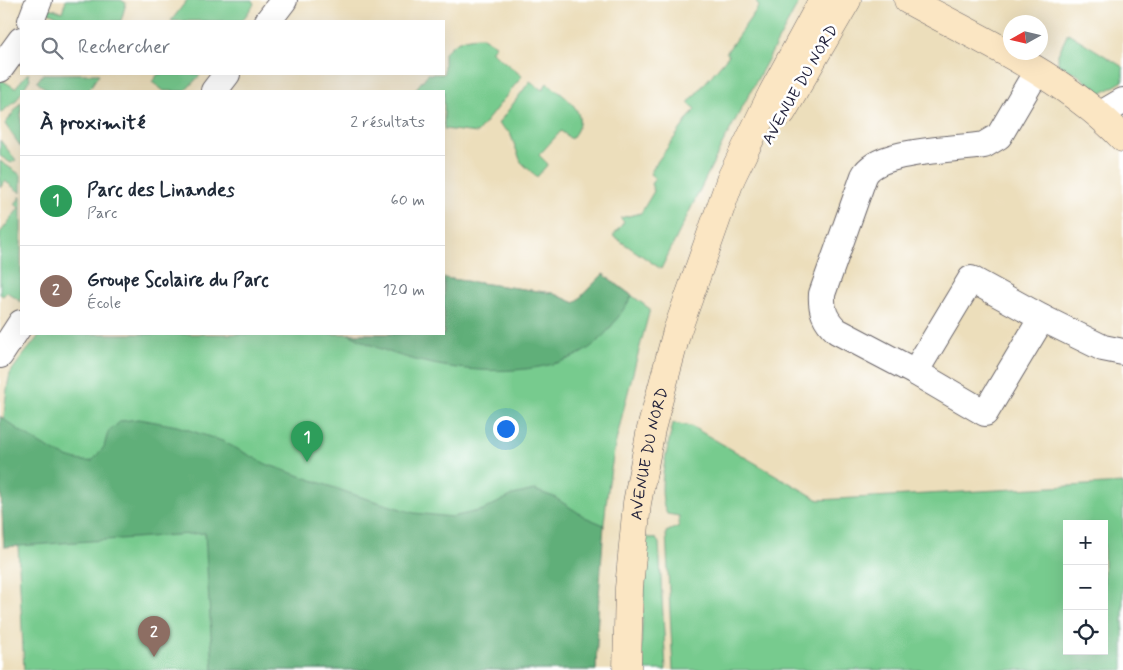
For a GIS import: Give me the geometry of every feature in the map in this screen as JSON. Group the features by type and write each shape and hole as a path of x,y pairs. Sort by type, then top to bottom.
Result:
{"street":[{"path":"31,20 39,0"},
{"path":"269,20 284,0"},
{"name":"AVENUE DU NORD","path":"627,670 632,548 649,438 662,381 685,304 708,246 731,178 772,94 823,0"},
{"name":"AVENUE DU NORD","path":"708,246 847,0"},
{"path":"908,0 1075,94 1112,108 1123,138"},
{"path":"0,69 20,41"},
{"path":"1037,71 999,136 991,142 978,146 884,160 867,169 822,294 823,314 836,331 915,372 986,413 1042,318"},
{"path":"215,90 226,75"},
{"path":"915,372 971,279 1042,318 1103,348 1123,352"},
{"path":"0,354 20,324"}],"green space":[{"path":"66,0 121,0 126,3 121,20 64,20 45,10 47,7 62,12"},
{"path":"187,0 252,0 254,4 243,20 172,20"},
{"path":"758,0 800,0 723,143 661,269 613,236 624,222 620,218 641,213 654,191 651,184 655,178 650,174 695,109 688,103 729,55 726,53 759,6 756,3"},
{"path":"1068,33 1123,67 1123,81 1101,94 1078,75 1058,64 1058,54"},
{"path":"483,37 496,45 491,51 522,76 477,133 445,129 445,90 415,90 427,75 445,75 445,52 457,42"},
{"path":"26,75 29,75 30,79 23,90 20,90 20,94 15,102 0,113 0,79 15,88"},
{"path":"42,75 98,75 89,90 48,90 37,82"},
{"path":"157,75 200,75 186,90 163,90 152,82"},
{"path":"530,81 542,90 547,83 562,95 575,107 579,122 577,130 571,139 561,131 539,155 548,164 537,177 521,162 510,133 498,124"},
{"path":"20,103 20,146 5,124"},
{"path":"0,140 16,160 11,163 0,156"},
{"path":"0,161 20,174 20,192 5,181 0,188"},
{"path":"20,197 20,301 7,292 3,296 0,294 0,233 19,208 15,204"},
{"path":"603,274 650,309 623,412 610,474 601,558 596,670 24,670 18,545 4,547 2,482 4,411 10,374 39,335 445,335 445,278 552,293 575,303"},
{"path":"603,274 632,296 601,339 575,356 550,365 521,369 491,370 460,368 429,363 400,355 372,346 351,335 445,335 445,278 552,293 575,303"},
{"path":"0,416 44,446 57,453 82,461 92,461 104,447 108,432 121,421 139,419 177,426 222,441 266,464 414,513 452,517 483,510 513,495 534,490 554,497 585,517 604,525 596,670 213,670 205,533 4,547 0,476"},
{"path":"673,423 691,426 819,500 1123,483 1123,670 673,670 666,532 679,526 679,516 667,514 664,505 662,482"},
{"path":"646,537 656,539 659,543 666,670 640,670"}],"place":[{"name":"Parc des Linandes","path":"307,462"},
{"name":"Groupe Scolaire du Parc","path":"154,657"}]}
